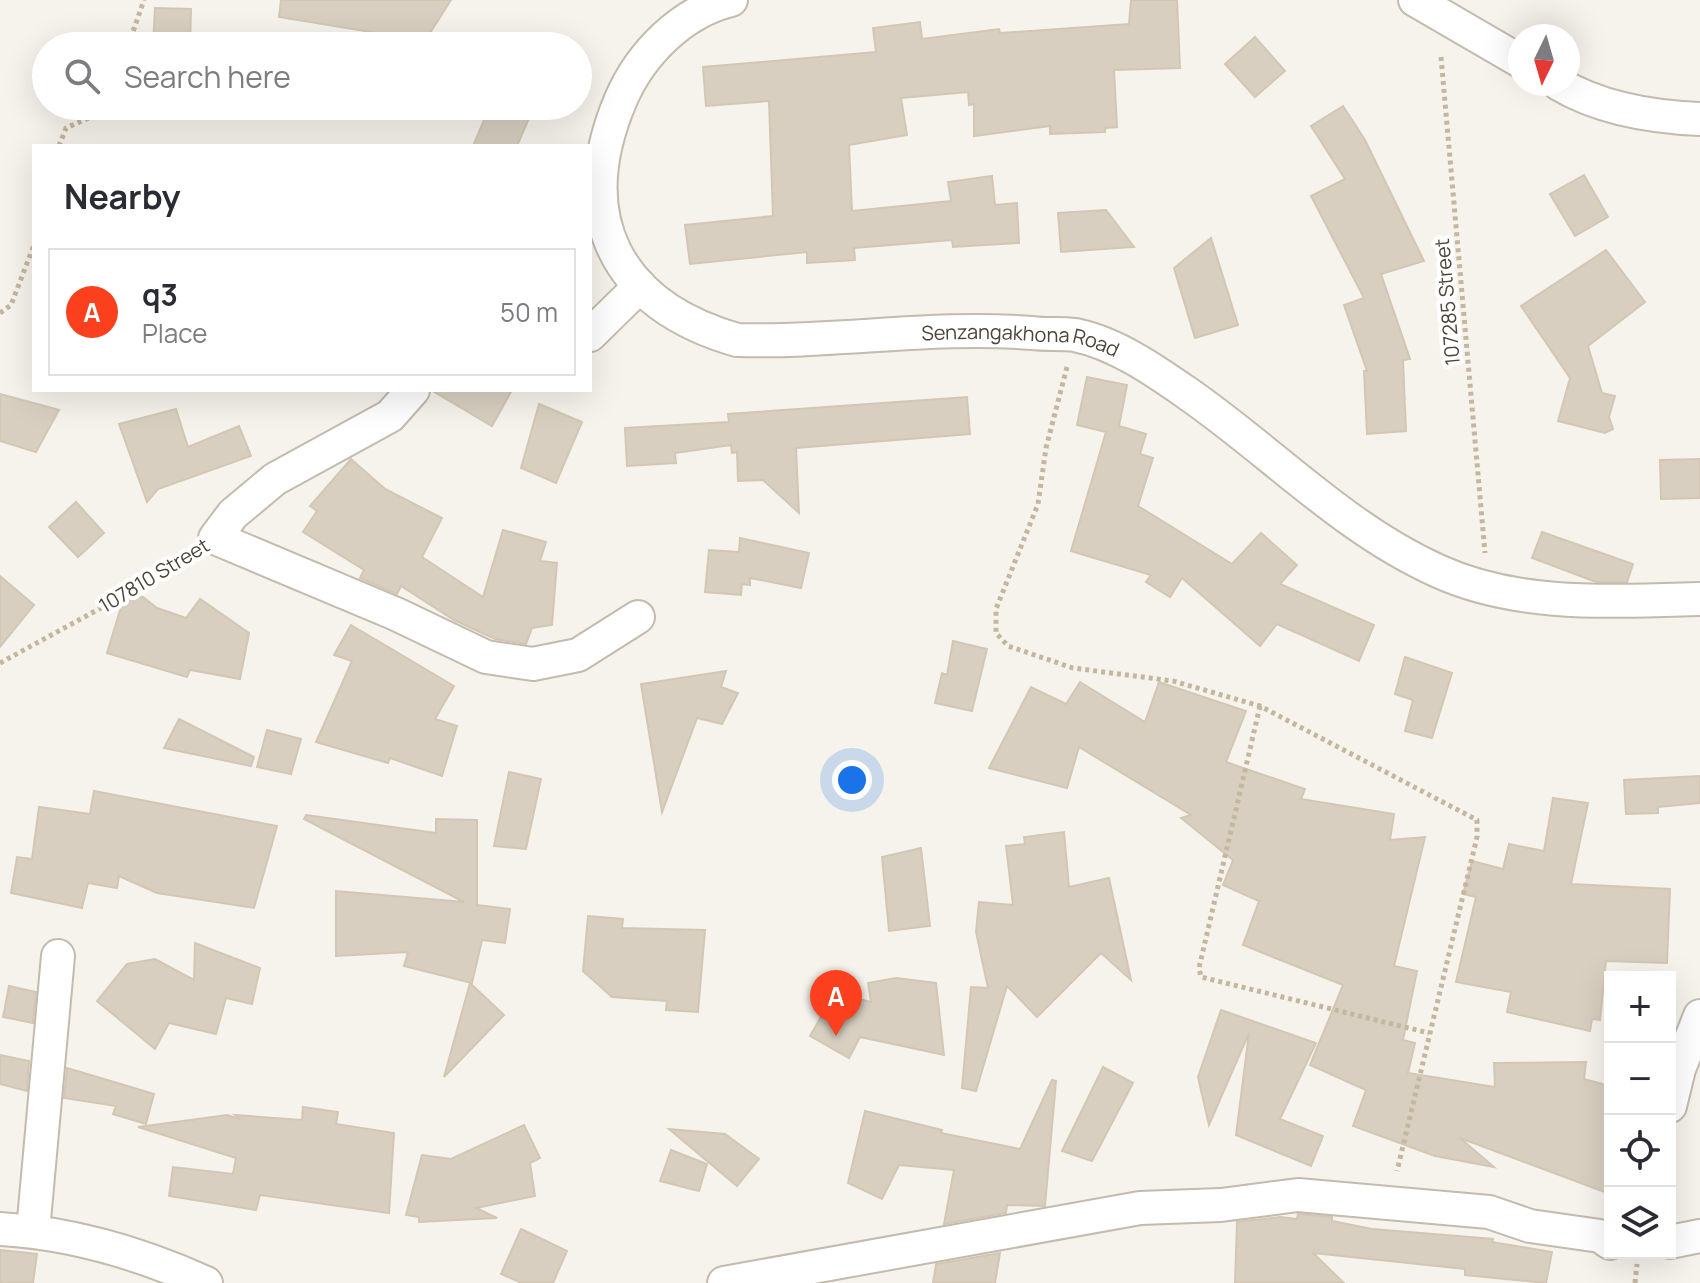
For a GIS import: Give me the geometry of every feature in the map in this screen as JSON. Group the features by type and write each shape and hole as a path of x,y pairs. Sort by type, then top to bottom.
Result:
{"street":[{"name":"Senzangakhona Road","path":"731,0 689,18 655,45 628,85 609,129 600,164 599,197 604,226 617,257 640,286 667,310 703,330 737,340 993,330 1075,335 1155,370 1222,417 1342,514 1438,571 1488,590 1601,601 1700,599"},
{"path":"1426,6 1508,54"},
{"path":"1580,93 1638,113 1700,119"},
{"path":"592,333 640,286"},
{"name":"107810 Street","path":"215,538 233,514 275,479 390,416 411,392"},
{"path":"215,538 396,614 486,657 533,664 578,655 638,617"},
{"path":"33,1231 58,956"},
{"path":"1676,1088 1700,1016"},
{"path":"724,1283 1140,1208 1221,1205 1298,1195 1489,1212 1530,1226 1604,1239"},
{"path":"0,1229 33,1231 155,1260 206,1283"},
{"path":"1676,1241 1700,1236"}],"path":[{"path":"133,32 144,0"},
{"name":"107285 Street","path":"1426,6 1488,590"},
{"path":"60,144 66,128 84,120"},
{"path":"0,313 11,305 32,250"},
{"path":"1075,335 1046,448 1038,504 996,609 996,633 1008,646 1073,668 1173,681 1260,706 1477,820 1477,837 1389,1203"},
{"name":"107810 Street","path":"0,663 143,585 215,538"},
{"path":"1260,706 1221,864 1199,968 1201,977 1429,1033"}],"building":[{"path":"281,0 451,0 431,32 370,32 279,17"},
{"path":"1131,0 1177,0 1180,68 1114,70 1117,127 1105,128 1105,132 1050,134 1050,126 974,136 974,104 969,105 968,92 901,98 907,135 849,145 852,211 951,201 948,182 992,176 995,205 1017,203 1019,243 953,247 952,240 854,248 855,260 807,263 807,252 690,264 685,225 773,216 769,101 706,106 703,67 876,52 873,28 920,22 922,39 999,29 1000,33 1129,24"},
{"path":"155,8 191,9 190,32 154,32"},
{"path":"1255,37 1285,71 1255,97 1225,64"},
{"path":"1343,106 1365,140 1424,261 1381,274 1410,359 1403,360 1406,431 1367,434 1364,371 1367,371 1344,305 1364,298 1311,196 1345,179 1311,126"},
{"path":"484,120 528,120 518,144 474,144"},
{"path":"1584,175 1608,217 1575,236 1550,194"},
{"path":"1106,210 1134,247 1061,252 1058,213"},
{"path":"1211,238 1238,325 1195,338 1174,268"},
{"path":"1606,250 1645,302 1588,346 1602,393 1615,396 1609,417 1613,429 1605,433 1558,421 1570,378 1521,306"},
{"path":"1087,377 1127,385 1119,426 1146,434 1140,454 1153,458 1138,506 1232,564 1261,533 1297,565 1280,584 1374,625 1359,661 1277,624 1260,646 1182,578 1170,597 1146,582 1151,575 1071,551 1106,432 1077,425"},
{"path":"434,392 511,392 492,426"},
{"path":"0,394 59,410 36,452 0,441"},
{"path":"967,397 970,434 796,448 799,513 763,480 738,481 737,452 732,453 731,445 675,453 676,463 627,466 625,428 729,422 728,414"},
{"path":"539,404 582,422 556,483 521,468"},
{"path":"176,409 188,447 239,426 251,456 158,489 147,502 119,424"},
{"path":"351,459 385,489 442,518 422,557 483,597 503,530 546,542 540,561 557,563 552,625 532,628 526,644 495,639 454,620 401,586 397,594 360,578 364,570 303,532 317,511 310,506"},
{"path":"1700,459 1700,498 1661,499 1660,460"},
{"path":"76,502 104,533 78,557 49,527"},
{"path":"1542,532 1633,564 1627,582 1596,582 1532,558"},
{"path":"740,538 809,553 801,588 750,578 750,585 742,584 741,595 705,592 709,550 739,552"},
{"path":"0,576 34,605 0,647"},
{"path":"143,597 157,608 186,618 200,599 249,633 240,679 190,670 187,677 107,653 121,607 130,598"},
{"path":"351,625 454,686 435,719 457,726 442,776 390,758 388,763 316,742 352,661 334,655"},
{"path":"953,641 987,649 972,711 935,703 942,673 947,675"},
{"path":"1405,657 1452,673 1432,738 1405,731 1413,700 1395,694"},
{"path":"726,671 721,687 738,693 722,724 697,718 662,812 641,684"},
{"path":"1080,682 1145,722 1159,682 1246,711 1226,762 1305,789 1301,799 1394,814 1390,840 1425,837 1394,966 1417,971 1403,1040 1415,1043 1408,1073 1495,1087 1494,1063 1586,1062 1584,1079 1604,1084 1604,1192 1460,1138 1494,1167 1435,1156 1353,1126 1366,1090 1310,1065 1343,985 1243,945 1259,901 1223,885 1233,860 1181,818 1191,815 1079,747 1067,788 989,768 1031,687 1066,704"},
{"path":"179,719 254,757 251,766 164,748"},
{"path":"267,730 301,739 291,774 257,767"},
{"path":"509,772 541,779 526,849 494,846"},
{"path":"1700,776 1700,803 1658,807 1658,813 1626,814 1624,780"},
{"path":"94,791 277,826 254,908 157,893 119,876 117,888 88,883 82,908 11,893 17,857 32,859 39,807 90,814"},
{"path":"1553,798 1588,803 1571,884 1670,889 1667,963 1606,961 1600,1020 1592,1019 1590,1031 1507,1012 1511,992 1456,982 1476,897 1463,894 1472,861 1503,869 1509,844 1544,851"},
{"path":"306,815 436,833 436,819 477,820 477,905 510,909 505,943 482,940 472,983 404,966 408,952 336,956 336,891 464,902 304,819"},
{"path":"1064,832 1069,887 1109,878 1131,980 1101,953 1037,1017 1007,986 976,1091 962,1088 971,987 988,988 976,932 979,902 1013,905 1006,846 1025,844 1024,837"},
{"path":"921,848 930,926 889,931 882,857"},
{"path":"588,916 623,919 622,928 705,930 698,1012 666,1010 667,1001 612,997 583,971"},
{"path":"195,943 260,968 252,1004 226,998 216,1034 169,1023 155,1049 97,1001 127,964 155,959 194,980"},
{"path":"896,978 936,983 944,1055 860,1037 849,1058 810,1036 835,993 871,1002 868,983"},
{"path":"470,983 504,1015 444,1077"},
{"path":"9,986 36,992 33,1023 3,1017"},
{"path":"1221,1010 1316,1043 1280,1119 1323,1136 1311,1166 1236,1135 1249,1033 1209,1125 1198,1077"},
{"path":"0,1055 29,1061 27,1091 0,1084"},
{"path":"1103,1067 1133,1083 1092,1161 1062,1151"},
{"path":"67,1068 154,1094 146,1124 113,1114 116,1106 64,1098"},
{"path":"1052,1080 1056,1081 1045,1206 1007,1205 1006,1213 944,1224 954,1170 899,1165 882,1199 848,1183 865,1111 942,1130 941,1133 1020,1149"},
{"path":"303,1107 338,1112 336,1124 394,1133 389,1213 260,1195 256,1210 169,1196 173,1167 233,1174 236,1158 138,1127 227,1115 240,1119 235,1115 302,1120"},
{"path":"524,1125 540,1158 530,1163 535,1196 476,1208 497,1218 419,1222 419,1217 406,1215 422,1155 451,1159"},
{"path":"669,1129 725,1134 759,1159 737,1186"},
{"path":"671,1150 707,1164 699,1191 660,1181"},
{"path":"1298,1214 1332,1217 1332,1221 1372,1229 1493,1239 1492,1242 1552,1252 1546,1283 1465,1275 1465,1269 1313,1253 1344,1283 1235,1283 1237,1222 1280,1217 1297,1219"},
{"path":"521,1229 567,1251 553,1283 522,1283 501,1274"},
{"path":"0,1250 37,1254 33,1283 0,1283"},
{"path":"1000,1253 995,1283 933,1283 936,1264"}],"place":[{"name":"q3","path":"836,1036"}]}
